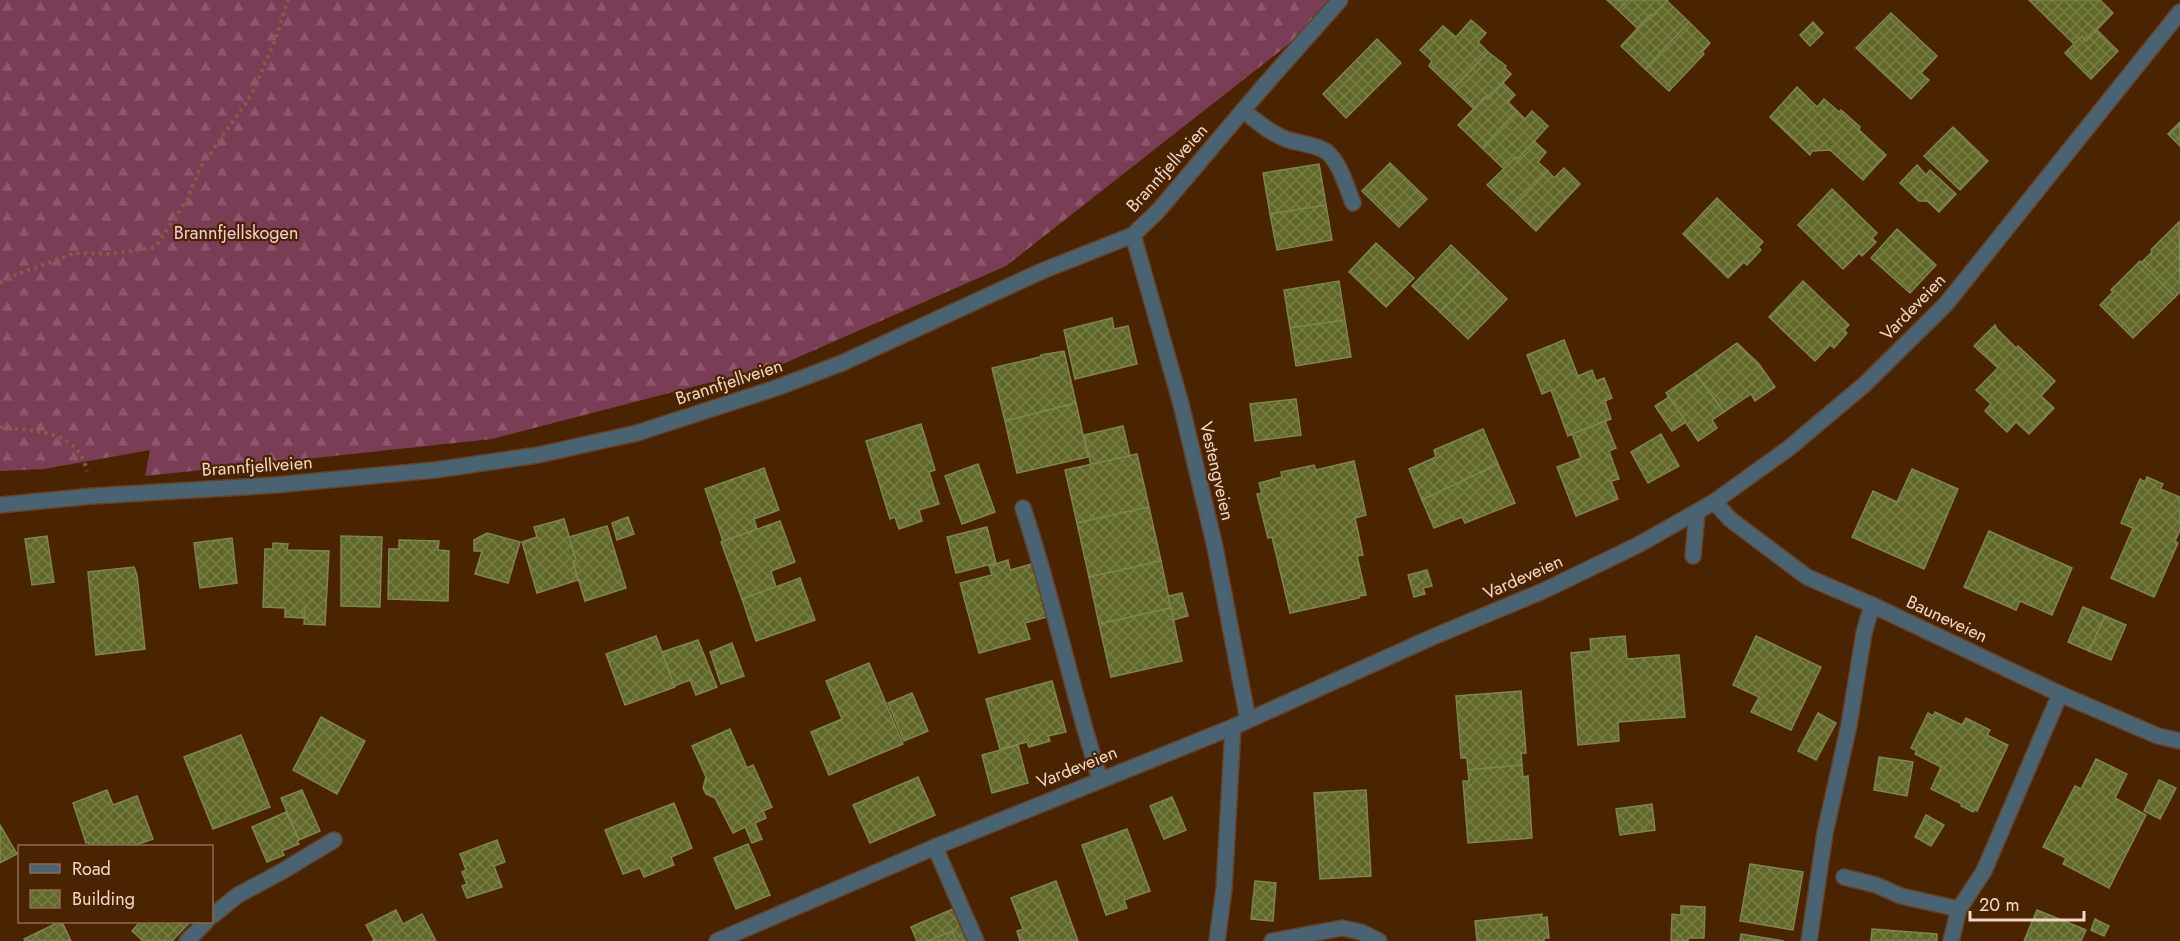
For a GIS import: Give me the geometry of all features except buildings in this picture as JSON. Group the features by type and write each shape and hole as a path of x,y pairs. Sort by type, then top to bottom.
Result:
{"street":[{"name":"Brannfjellveien","path":"0,505 93,496 275,485 435,470 538,455 637,433 776,388 842,363 1042,271 1133,234 1158,211 1340,0"},
{"name":"Vardeveien","path":"720,940 935,847 1233,727 1435,636 1543,591 1638,545 1714,502 1790,448 1856,391 1946,304 2180,12"},
{"path":"1243,110 1263,127 1285,139 1329,153 1353,203"},
{"name":"Vestengveien","path":"1133,234 1181,404 1215,547 1248,720"},
{"name":"Bauneveien","path":"1714,502 1731,520 1806,577 1872,605 2060,694 2158,736 2180,741"},
{"path":"1023,508 1040,557 1085,732 1100,779"},
{"path":"1693,556 1697,512"},
{"path":"1809,941 1825,833 1849,725 1864,633 1872,605"},
{"path":"1951,941 1959,909 1984,872 2060,694"},
{"path":"1217,941 1224,889 1233,727"},
{"path":"213,915 238,895 334,840"},
{"path":"935,847 976,941"},
{"path":"1844,877 1876,885 1902,896 1959,909"},
{"path":"187,941 204,923"},
{"path":"1272,941 1342,928 1361,932 1379,941"}],"path":[{"path":"0,283 10,277 75,253 112,254 155,247 188,200 200,168 252,94 275,40 288,0"},
{"path":"0,427 64,438 80,452 93,496"}],"green space":[{"name":"Brannfjellskogen","path":"0,0 1345,0 1006,266 785,363 492,439 145,476 150,450 44,469 0,471"}]}
